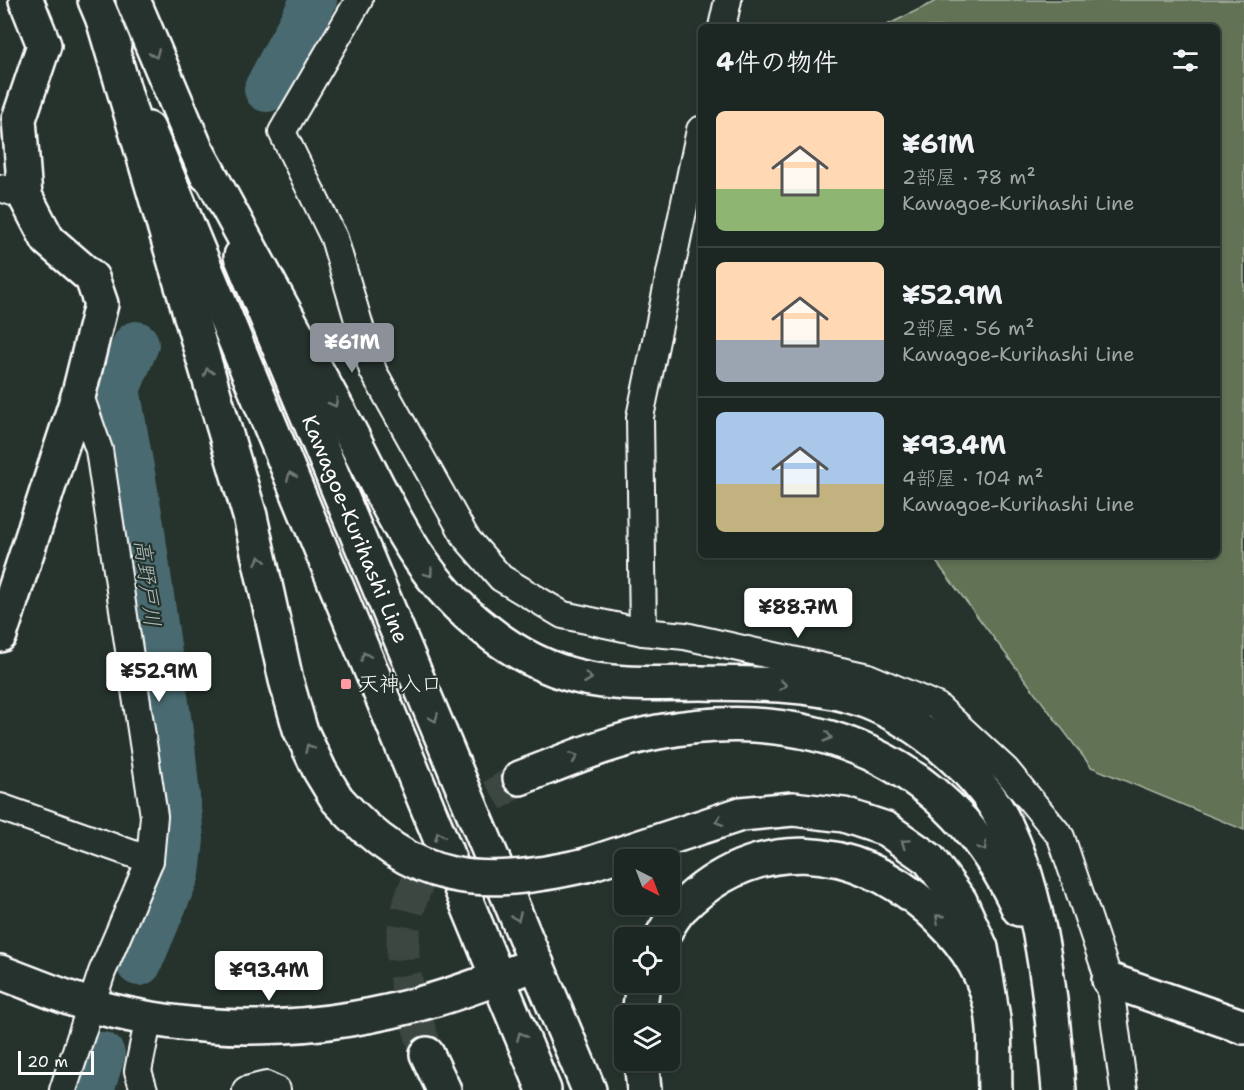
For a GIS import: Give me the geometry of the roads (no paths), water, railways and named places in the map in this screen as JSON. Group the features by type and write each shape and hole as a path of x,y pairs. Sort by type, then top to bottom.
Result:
{"main road":[{"path":"0,635 79,393 101,303 92,278 48,240 13,192 19,119 44,45 26,0"},
{"name":"Kawagoe-Kurihashi Line","path":"133,0 589,1090"},
{"path":"99,10 250,516 286,680 297,719 320,771 337,799 363,829 396,854 435,871 483,880 537,876 586,866 741,814 793,809 844,815 886,829 929,859 960,901 981,948 990,999 995,1090"},
{"name":"Kawagoe-Kurihashi Line","path":"99,10 544,1090"},
{"path":"196,149 349,430 405,540 442,591 485,630 530,659 581,677 636,682 787,685 850,696 903,718 950,753 988,796 1014,843 1031,894 1044,965 1059,1090"},
{"path":"520,778 592,750 658,732 731,725 800,731 849,742 894,764 934,794 976,835 1006,882 1044,965"},
{"path":"668,927 680,909 710,883 745,864 787,855 828,856 869,868 908,890 944,923 968,952 990,999"},
{"path":"0,972 90,1005 149,1017 228,1027 293,1027 366,1016 433,1001 537,964"},
{"path":"1109,980 1244,1027"},
{"path":"427,1054 444,1090"},
{"path":"641,1071 644,1090"}],"street":[{"path":"359,0 282,132 334,238 374,371 466,538 501,578 563,615 643,632 685,636 868,677 938,706 1006,770 1061,837 1109,980 1124,1090"},
{"path":"723,24 728,0"},
{"path":"643,632 640,417 698,140"},
{"path":"63,1090 90,1005 150,860 154,816 99,450 79,393"},
{"path":"0,807 150,860"},
{"path":"144,1090 138,1071 149,1017"},
{"path":"246,1090 266,1085 277,1090"}],"waterway":[{"name":"高野戸川","path":"267,89 314,0"},
{"name":"高野戸川","path":"136,344 117,389 141,525 172,746 181,839 177,873 139,963"},
{"name":"高野戸川","path":"91,1090 102,1055"}],"tunnel":[{"path":"427,1054 412,1005 404,963 405,921 412,898 430,857 450,829 476,807 520,778"}],"place":[{"name":"天神入口","path":"346,684"}]}
